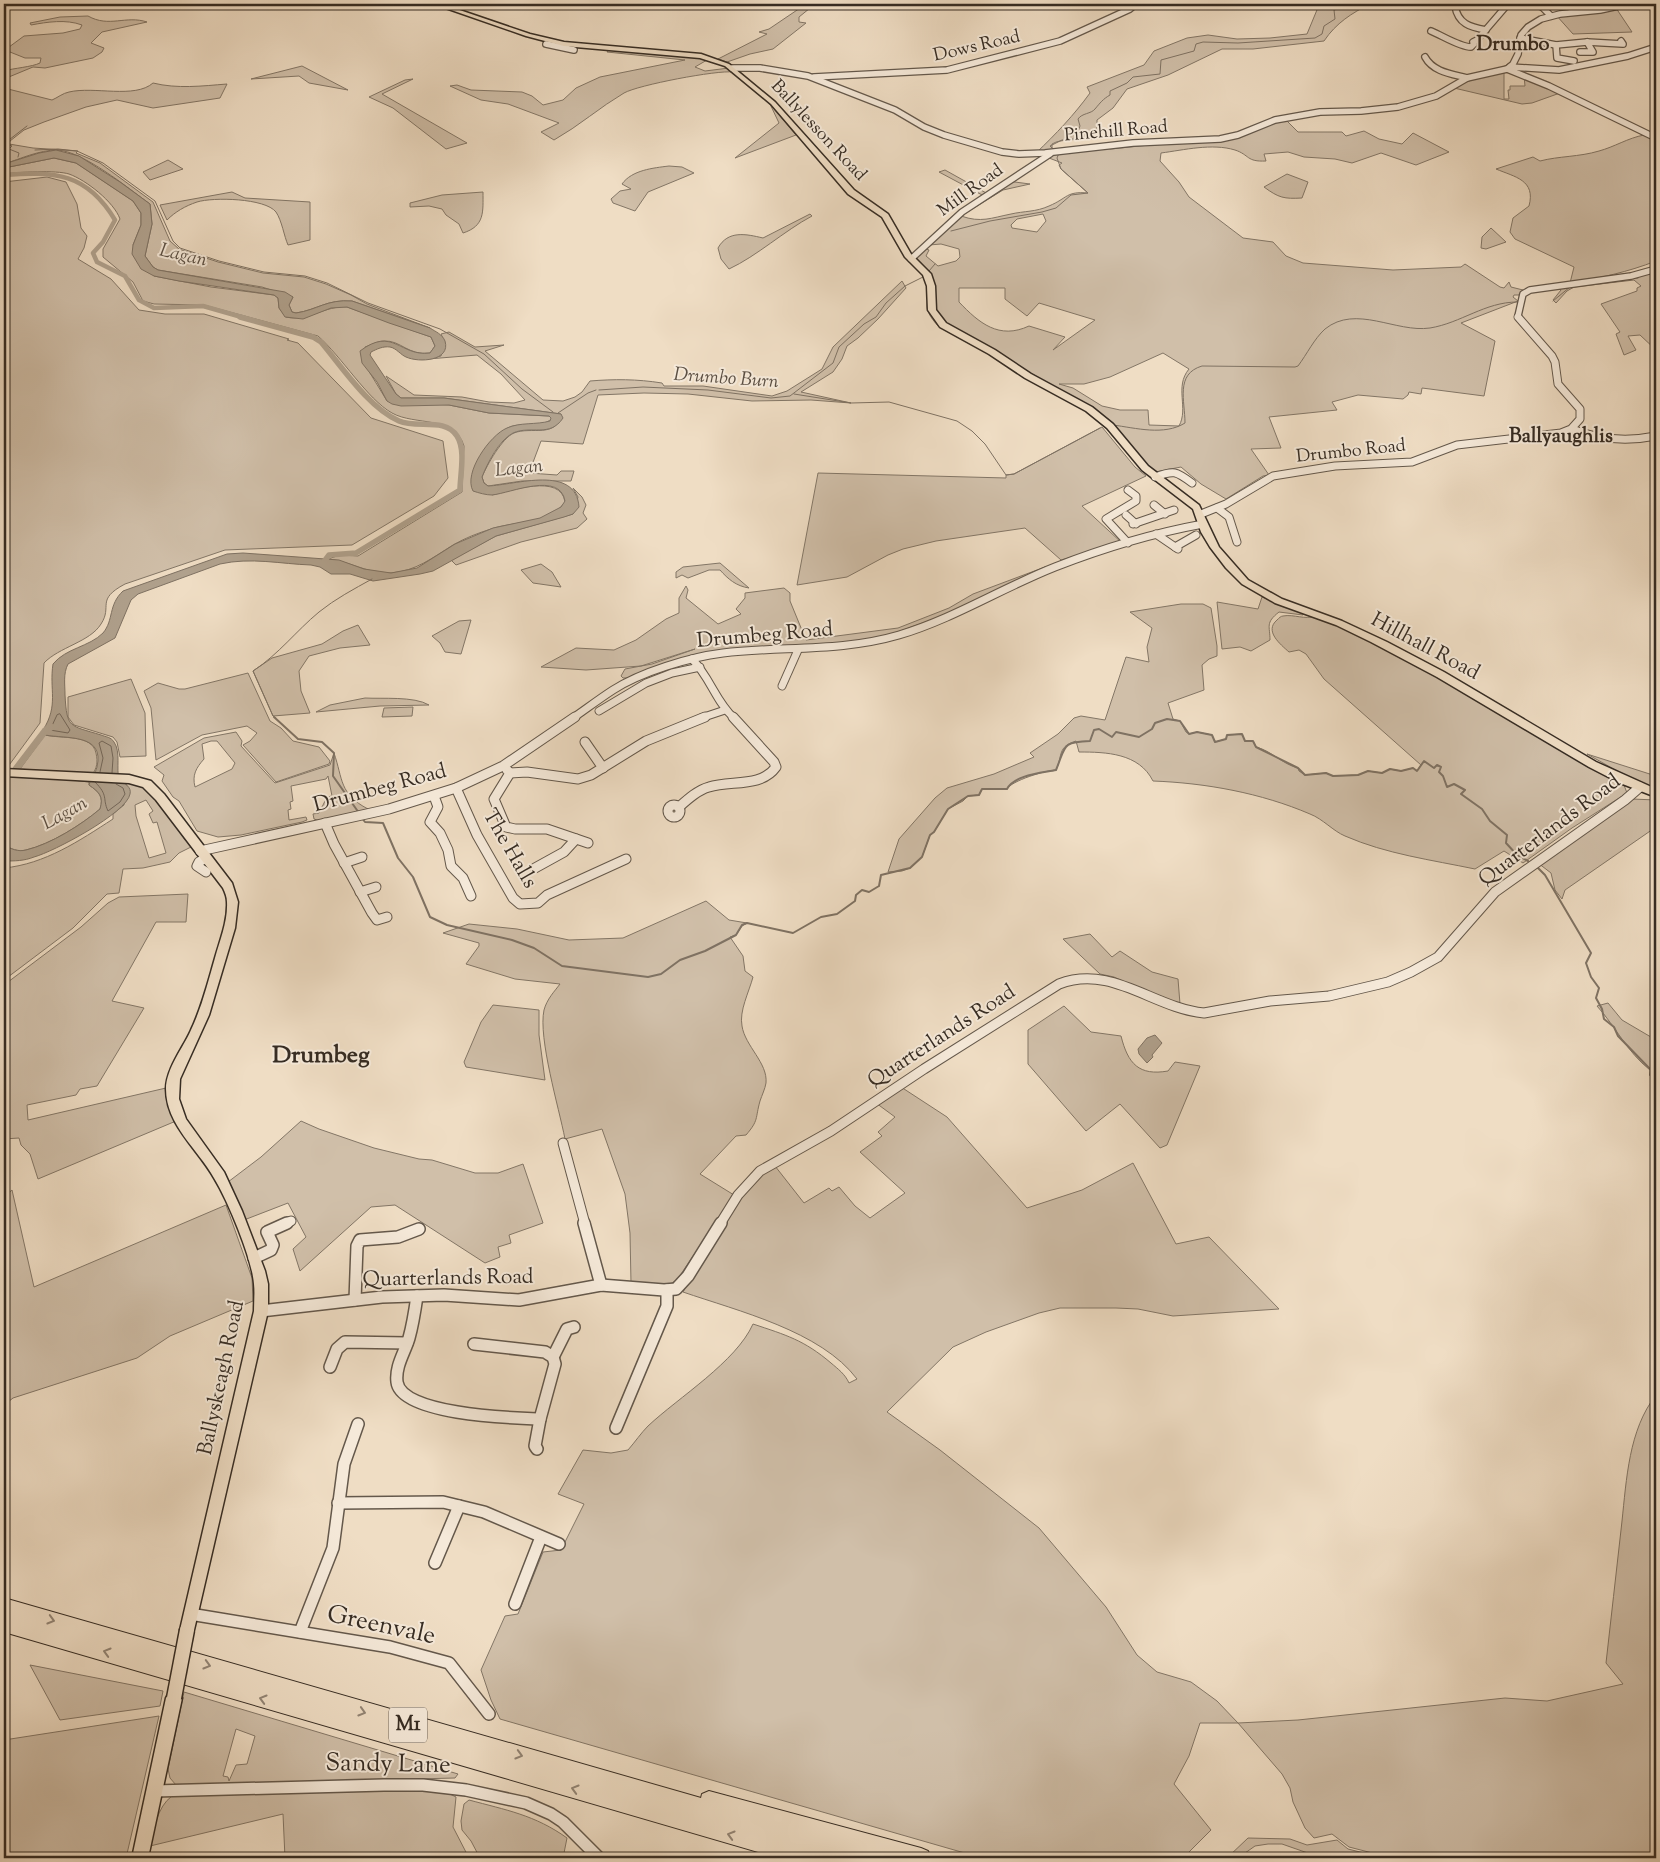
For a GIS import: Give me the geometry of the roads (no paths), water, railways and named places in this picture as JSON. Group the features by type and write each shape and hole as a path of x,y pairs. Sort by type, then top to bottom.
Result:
{"highway":[{"name":"M1","path":"4,1607 873,1858"},
{"name":"M1","path":"4,1623 812,1858"},
{"path":"584,1774 731,1806 921,1858"},
{"path":"758,1842 800,1858"}],"main road":[{"name":"Ballylesson Road","path":"437,4 522,33 564,44 701,56 732,68 773,103 851,192 885,216 912,259 930,279 932,310 943,325 992,352 1028,376 1090,409 1110,426 1134,458 1155,477 1190,502 1202,519"},
{"name":"Hillhall Road","path":"1202,519 1207,537 1235,572 1263,594 1340,624 1404,654 1589,762 1656,793"},
{"name":"Ballyskeagh Road","path":"9,772 129,779 142,782 154,789 231,892 232,912 201,1022 173,1085 172,1098 176,1112 215,1167 254,1258 261,1284 261,1311 190,1614 140,1858"}],"street":[{"name":"Dows Road","path":"814,78 947,70 1060,41 1136,4"},
{"path":"1431,31 1456,41 1473,42 1477,40 1508,4"},
{"path":"1537,4 1551,16"},
{"path":"1559,4 1572,9"},
{"path":"1508,68 1518,54 1520,38 1524,31 1532,24 1551,16 1606,9 1628,4"},
{"path":"1449,8 1455,7 1456,15 1461,22 1486,30"},
{"path":"1520,38 1556,44 1587,42 1618,45 1623,44 1621,41"},
{"path":"1580,52 1593,52 1587,42"},
{"path":"546,44 574,50"},
{"path":"1556,44 1557,58 1574,61"},
{"path":"1508,68 1559,70 1628,56 1656,47"},
{"path":"1425,57 1427,63 1433,67 1467,78"},
{"name":"Pinehill Road","path":"732,68 760,68 814,78 895,110 924,127 954,138 1010,153 1056,152 1133,143 1220,139 1238,135 1275,120 1320,112 1398,108 1436,96 1467,78 1508,68"},
{"path":"1508,68 1656,138"},
{"name":"Mill Road","path":"912,259 962,212 1056,152"},
{"path":"1656,269 1631,276 1530,290 1523,294 1518,316 1552,356 1555,362 1558,383 1580,409 1580,419 1572,428 1585,435 1619,442 1656,436"},
{"name":"Drumbo Road","path":"1202,519 1217,508 1273,476 1341,465 1405,463 1419,460 1457,445 1548,435 1561,433 1572,428"},
{"path":"1155,477 1173,471 1192,483"},
{"path":"1128,490 1136,496 1136,501 1106,519 1110,527 1128,543"},
{"path":"1154,505 1165,514"},
{"path":"1217,508 1229,517 1237,542"},
{"path":"1126,515 1135,524 1174,510"},
{"path":"1152,518 1166,531"},
{"name":"Drumbeg Road","path":"203,854 355,817 434,796 456,788 503,766 541,742 581,711 619,686 651,671 692,659 739,651 798,650 858,644 915,630 1044,572 1202,519"},
{"path":"1156,534 1176,548 1196,535"},
{"path":"782,686 798,650"},
{"path":"679,807 707,788 722,783 760,779 771,775 776,767 774,762 740,723 725,710 700,667 692,659"},
{"path":"599,711 646,684 672,673 700,667"},
{"path":"503,766 510,773 528,772 578,779 603,768 646,741 682,725 725,710"},
{"path":"585,742 603,768"},
{"path":"510,773 499,787 494,799 502,820 509,828 547,829 588,843"},
{"name":"Quarterlands Road","path":"261,1311 355,1300 417,1296 444,1295 519,1300 601,1285 676,1289 688,1276 729,1208 760,1171 831,1131 924,1069 1059,984 1072,979 1098,978 1194,1012 1214,1013 1270,1001 1329,996 1388,982 1412,972 1438,957 1494,892 1625,800 1640,787"},
{"name":"The Halls","path":"456,788 477,835 513,898 520,904 538,903 547,895 626,859"},
{"path":"434,796 438,807 430,822 440,833 448,850 454,871 464,878 471,896"},
{"path":"325,823 344,863 377,920 387,917"},
{"path":"535,868 564,852 576,839"},
{"path":"203,854 197,866 206,872"},
{"path":"344,863 362,857"},
{"path":"360,892 376,887"},
{"path":"564,1143 601,1285"},
{"path":"254,1258 271,1250 273,1246 267,1232 291,1221"},
{"path":"355,1300 357,1246 360,1240 400,1236 413,1233 419,1229"},
{"path":"616,1428 667,1306 667,1290"},
{"path":"417,1296 407,1343 396,1380 400,1392 410,1399 430,1405 481,1416 540,1419"},
{"path":"553,1357 567,1330 574,1327"},
{"path":"330,1368 337,1349 345,1342 407,1343"},
{"path":"474,1344 545,1352 553,1357 555,1364 540,1419 535,1446 538,1449"},
{"path":"190,1614 300,1632 333,1548 344,1464 358,1424"},
{"path":"338,1504 443,1502 494,1516 559,1544"},
{"path":"434,1563 459,1506"},
{"path":"515,1604 540,1537"},
{"name":"Greenvale","path":"300,1632 390,1647 424,1655 449,1664 489,1714"},
{"name":"Sandy Lane","path":"154,1791 384,1785 423,1785 460,1789 526,1803 551,1814 563,1822 599,1858"}],"water":[{"path":"56,150 79,156 150,204 152,224 145,256 153,267 158,270 285,292 293,297 289,305 292,312 296,313 329,303 352,301 430,328 439,333 445,341 446,348 443,353 433,359 412,359 390,347 382,347 371,352 370,355 396,394 401,398 444,398 561,414 563,418 552,428 520,431 508,436 494,453 482,477 484,483 488,486 528,481 556,481 567,485 575,494 579,507 573,514 496,536 433,571 420,574 373,581 350,574 331,574 320,567 311,565 243,561 220,564 138,594 131,600 115,638 68,664 65,672 66,706 69,720 76,727 113,740 118,755 119,780 129,787 130,794 126,802 88,831 57,848 30,858 4,861 4,845 20,851 36,847 65,833 100,809 100,795 89,785 97,767 98,756 95,748 90,743 82,740 45,735 43,730 51,713 53,664 64,654 91,642 103,633 109,623 115,602 123,591 227,554 243,553 339,560 364,569 391,573 417,568 455,544 493,528 540,518 561,507 565,501 561,492 554,487 545,485 490,495 473,491 471,483 475,465 493,438 507,428 517,425 550,421 551,418 549,416 489,413 449,405 401,406 392,404 387,401 377,382 362,363 360,351 371,344 381,341 396,344 411,351 430,353 435,346 431,337 347,307 331,308 303,319 285,317 279,308 278,298 274,295 179,281 154,276 141,269 132,254 133,245 141,225 141,213 133,201 76,163 54,158 4,168 4,164 39,153"},
{"path":"1155,1035 1162,1043 1147,1063 1139,1054 1138,1049 1147,1038"}],"waterway":[{"name":"Drumbo Burn","path":"1054,150 1050,146 1062,140 1082,138 1078,131 1080,126 1078,119 1093,111 1110,95 1110,91 1127,83 1133,77 1160,74 1161,60 1194,51 1196,44 1203,42 1238,43 1315,38 1322,34 1324,26 1335,19 1334,10 1358,4"},
{"path":"18,157 19,153 9,149 12,146 5,143 27,126"},
{"name":"Lagan","path":"35,150 58,149 77,151 103,163 155,201 173,241 180,248 219,261 264,272 305,276 327,283 368,303 440,329 484,354 522,389 553,412"},
{"name":"Drumbo Burn","path":"951,231 990,221 1042,212 1056,208 1071,195 1088,193 1061,169 1057,158 1059,153"},
{"path":"4,175 54,175 68,178 81,184 93,193 104,204 115,220 103,242 93,253 97,262 125,276 139,300 154,308 203,306 245,318"},
{"name":"Drumbo Burn","path":"929,271 935,264"},
{"name":"Drumbo Burn","path":"599,390 643,387 708,390 771,398 790,396 833,363 839,347 864,324 876,317 886,303 905,286 923,277"},
{"path":"1619,280 1638,278"},
{"path":"1553,301 1570,287"},
{"path":"1113,425 1150,430 1177,427 1185,423 1183,389 1188,375 1194,370 1202,366 1298,366 1321,333 1337,322 1363,319 1404,327 1430,328 1452,322 1494,305 1517,302"},
{"path":"240,317 313,337 321,342 367,397 388,415 406,423 445,427 452,430 460,442 462,455 460,490 356,553 329,555 323,563"},
{"name":"Drumbo Burn","path":"558,413 588,393 596,390"},
{"path":"794,394 851,403 889,402 957,421 972,431 985,444 1006,475 1014,474 1100,428"},
{"path":"276,718 273,716 253,671 271,657 319,612 338,598 372,579"},
{"path":"274,717 298,739 322,742 334,753 333,776 359,813"},
{"path":"361,817 365,822 383,823 398,858 413,877 430,917 447,925 512,940 534,948 562,966 648,977 661,974 680,960 705,951 736,935 742,925 747,923 793,933 821,917 837,914 855,901 856,895 862,890 869,892 879,886 881,875 910,868 922,857 930,835 934,832 948,809 968,796 979,795 982,789 1007,789 1011,784 1022,778 1056,770 1066,747 1069,744 1090,741 1094,730 1099,729 1112,737 1116,732 1139,737 1152,729 1155,723 1167,719 1180,721 1189,734 1197,732 1212,735 1215,742 1226,739 1227,735 1242,734 1245,741 1253,741 1256,747 1298,768 1305,775 1326,773 1333,776 1358,775 1368,771 1382,773 1390,769 1401,771 1413,768 1417,771 1424,761 1434,768 1437,765 1441,767 1439,772 1443,776 1447,787 1454,784 1465,790 1461,794 1482,809 1490,821 1507,835 1506,843 1517,855 1528,861"},
{"path":"16,769 45,731 51,727"},
{"path":"1536,866 1545,875 1591,953 1586,963 1591,977 1599,988 1596,998 1602,1009 1604,1019 1614,1027 1618,1036 1651,1070 1650,1075 1656,1079"}],"district":[{"name":"Drumbo","path":"1513,45"},
{"name":"Ballyaughlis","path":"1561,437"},
{"name":"Drumbeg","path":"321,1056"}]}
